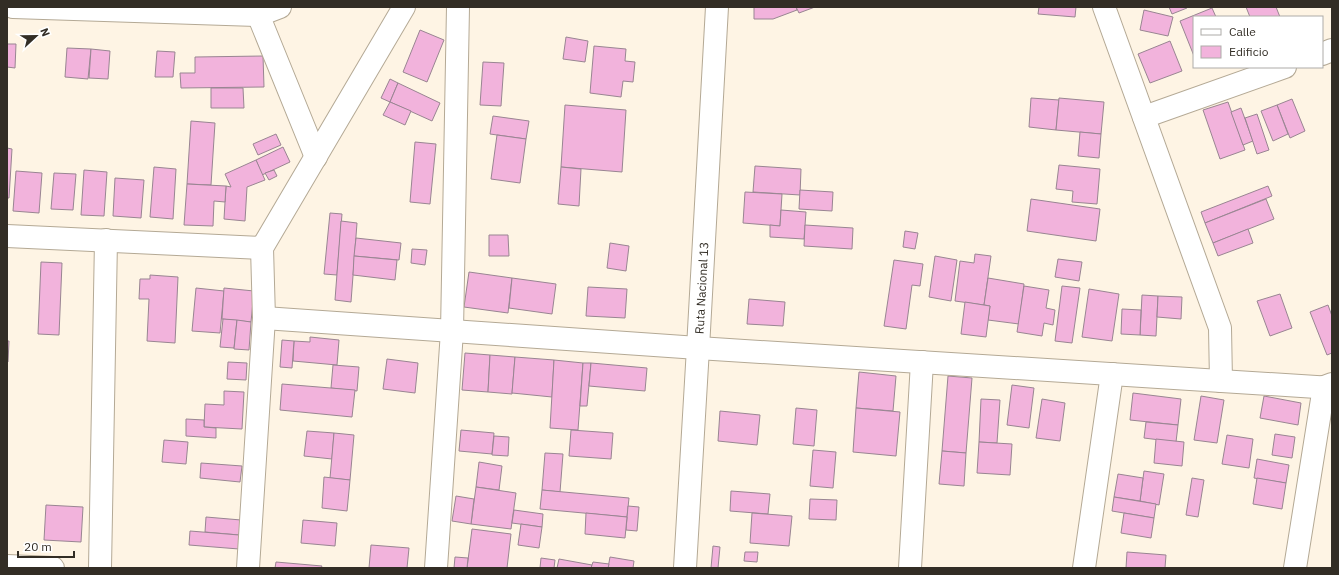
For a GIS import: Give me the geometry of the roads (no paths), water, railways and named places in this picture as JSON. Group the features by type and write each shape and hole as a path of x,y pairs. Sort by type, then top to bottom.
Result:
{"main road":[{"path":"13,7 257,11 280,7"},
{"path":"248,568 264,318 262,248 404,7"},
{"path":"436,568 452,331 458,7"},
{"name":"Ruta Nacional 13","path":"685,568 717,7"},
{"path":"1104,7 1220,328 1221,381"},
{"path":"257,11 316,157"},
{"path":"1144,117 1282,68"},
{"path":"7,236 262,248"},
{"path":"100,568 106,240"},
{"path":"264,318 698,348 1329,387 1295,568"},
{"path":"910,568 922,362"},
{"path":"1084,568 1112,374"},
{"path":"7,566 53,568"}]}
